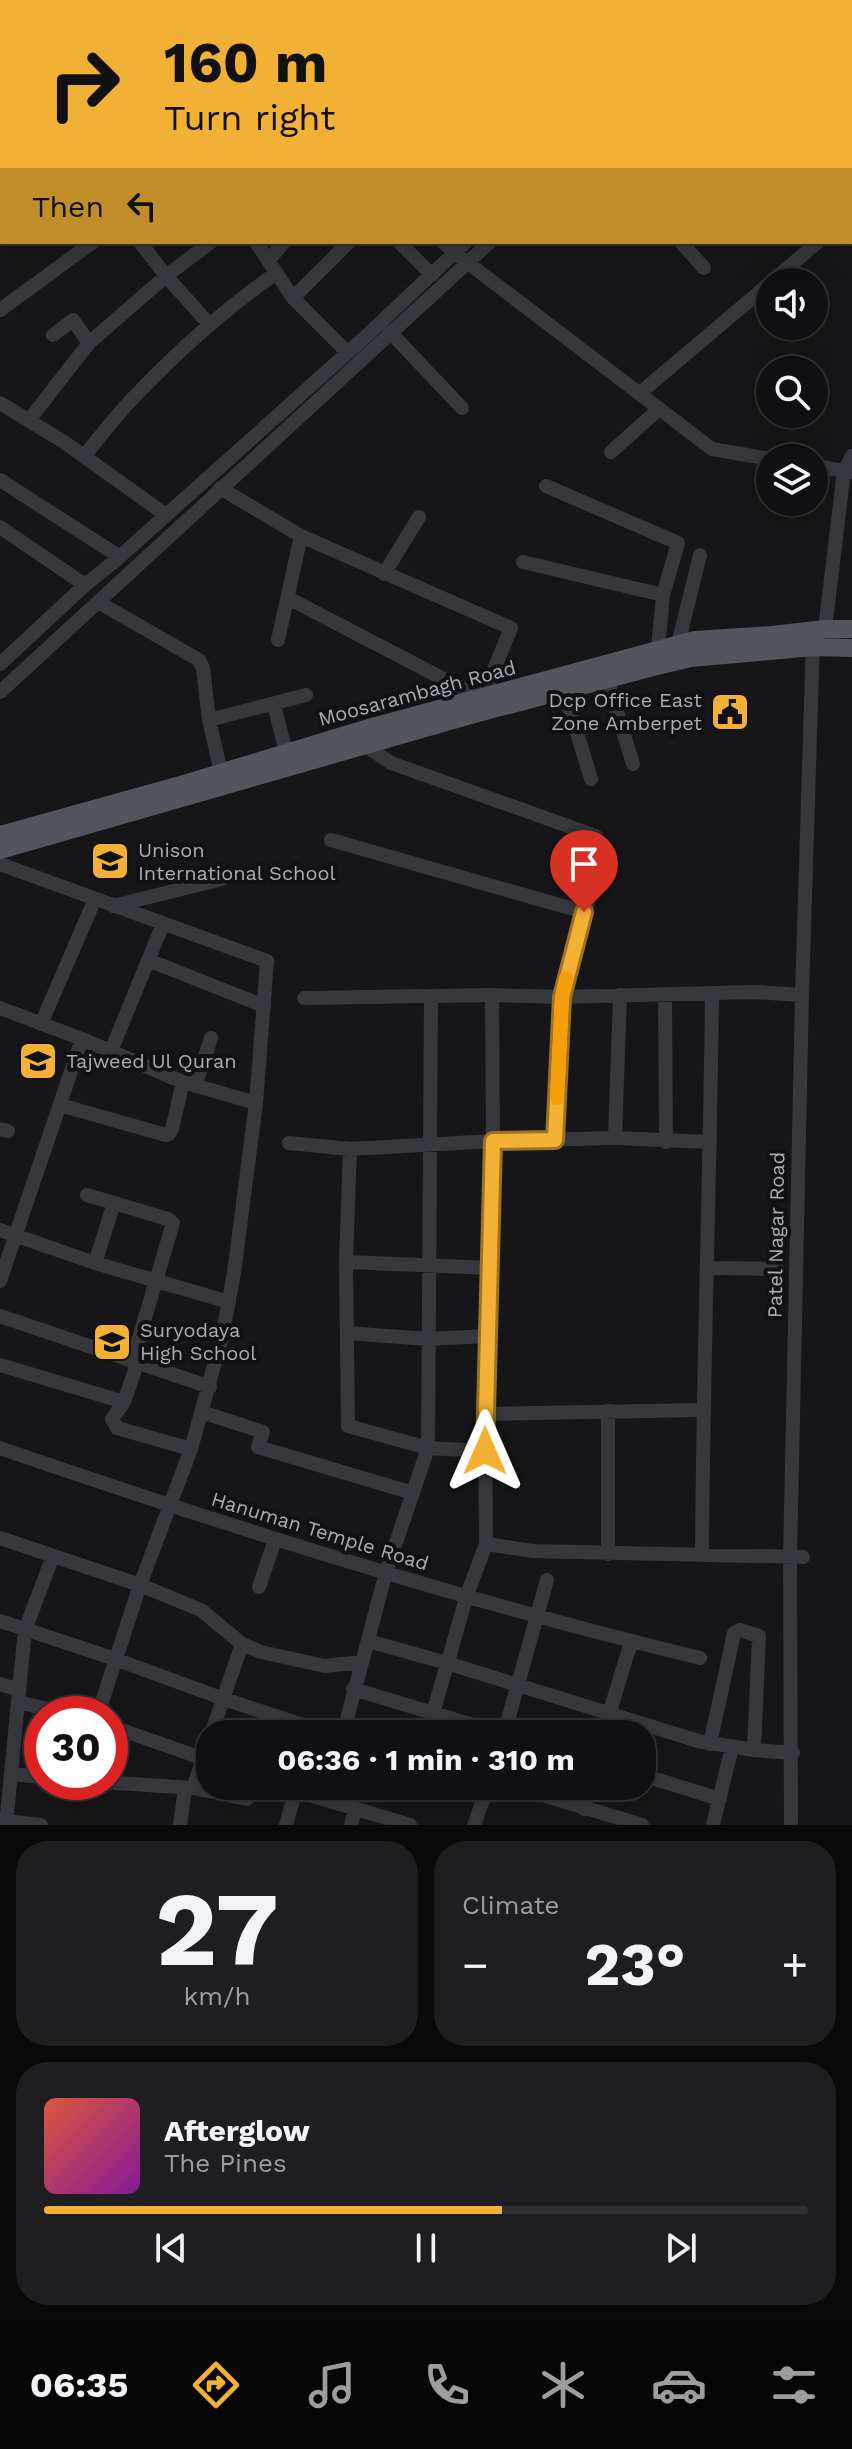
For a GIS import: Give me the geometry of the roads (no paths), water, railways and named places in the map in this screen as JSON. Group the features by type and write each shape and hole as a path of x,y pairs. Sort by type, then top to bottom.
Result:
{"main road":[{"name":"Moosarambagh Road","path":"0,850 564,690 691,658 852,629"},
{"name":"Moosarambagh Road","path":"0,835 286,752 695,640 817,635 852,648"}],"street":[{"path":"0,310 90,244"},
{"path":"142,244 210,325"},
{"path":"29,420 89,343 166,276 208,244"},
{"path":"257,244 293,298 347,352"},
{"path":"84,456 135,395 272,267 283,244"},
{"path":"293,298 347,244"},
{"path":"401,244 432,275"},
{"path":"445,244 712,449 756,457"},
{"path":"0,664 464,244"},
{"path":"0,692 488,244"},
{"path":"683,244 704,268"},
{"path":"787,268 816,244"},
{"path":"640,393 756,294"},
{"path":"53,335 73,320 89,343"},
{"path":"390,332 462,408"},
{"path":"0,403 84,456 166,515"},
{"path":"611,452 659,409"},
{"path":"828,468 848,472 852,456"},
{"name":"Patel Nagar Road","path":"791,1825 802,995 817,635 848,472"},
{"path":"0,480 120,557"},
{"path":"546,486 678,543 663,595 658,649"},
{"path":"220,488 301,536 511,628 482,699 288,598"},
{"path":"384,574 419,517"},
{"path":"2,533 85,585"},
{"path":"278,640 301,536"},
{"path":"678,644 700,555"},
{"path":"523,562 663,595"},
{"path":"98,602 199,660 221,772"},
{"path":"607,679 633,764"},
{"path":"564,690 591,779"},
{"path":"209,720 306,695"},
{"path":"274,705 286,752"},
{"path":"366,746 391,763 596,836"},
{"path":"331,840 584,912"},
{"path":"0,864 267,961 256,1103 229,1302 210,1387 191,1449 140,1585 104,1696"},
{"path":"112,906 222,879"},
{"path":"555,1140 562,997 592,887"},
{"path":"41,1024 95,899"},
{"path":"111,1051 163,924"},
{"path":"148,960 264,1006"},
{"path":"304,998 562,997 754,992 802,995"},
{"path":"702,1555 712,993"},
{"path":"431,1720 467,1595 486,1544 485,1414 493,1141 492,995"},
{"path":"615,1138 620,995"},
{"path":"665,995 666,1142"},
{"path":"346,1720 386,1572 428,1448 431,996"},
{"path":"0,1008 189,1084 256,1103"},
{"path":"60,1105 166,1135 172,1129 211,1038"},
{"path":"0,1281 82,1039"},
{"path":"289,1143 350,1149 431,1143 615,1138 710,1142"},
{"path":"350,1149 346,1262 348,1426 428,1448 485,1451"},
{"path":"87,1195 173,1223 124,1402 112,1419 117,1428 191,1449"},
{"path":"95,1263 114,1203"},
{"path":"0,1230 95,1263 229,1302"},
{"path":"346,1262 491,1268"},
{"path":"707,1268 778,1269"},
{"path":"0,1316 210,1387"},
{"path":"347,1333 428,1339 488,1336"},
{"path":"0,1365 124,1402"},
{"path":"485,1414 703,1410"},
{"path":"608,1411 608,1554"},
{"path":"202,1412 263,1432 258,1447 413,1493"},
{"name":"Hanuman Temple Road","path":"0,1448 275,1540 537,1618 700,1658"},
{"path":"0,1538 140,1585 201,1610 233,1626 242,1644 261,1652 325,1666 362,1662"},
{"path":"259,1587 275,1540"},
{"path":"486,1544 533,1551 796,1557"},
{"path":"41,1825 6,1823 5,1792 11,1774 7,1741 19,1696 25,1630 53,1556"},
{"path":"508,1720 547,1580"},
{"path":"0,1621 115,1659 281,1720"},
{"path":"710,1744 734,1633 740,1630 759,1636 754,1750"},
{"path":"368,1641 710,1744 793,1753"},
{"path":"606,1720 631,1642"},
{"path":"217,1720 242,1644"},
{"path":"0,1684 24,1698"},
{"path":"353,1689 454,1720"},
{"path":"128,1732 196,1756"},
{"path":"713,1825 732,1747"},
{"path":"11,1774 24,1775"},
{"path":"180,1825 189,1789 196,1777"},
{"path":"656,1779 720,1799"},
{"path":"128,1784 196,1790"},
{"path":"286,1825 293,1800"},
{"path":"327,1800 410,1825"},
{"path":"474,1825 483,1800"},
{"path":"556,1800 642,1825"},
{"path":"584,1809 586,1800"},
{"path":"351,1825 355,1810"}],"place":[{"name":"Dcp Office East Zone Amberpet","path":"730,712"},
{"name":"Unison International School","path":"110,861"},
{"name":"Tajweed Ul Quran","path":"38,1061"},
{"name":"Suryodaya High School","path":"112,1342"}]}
